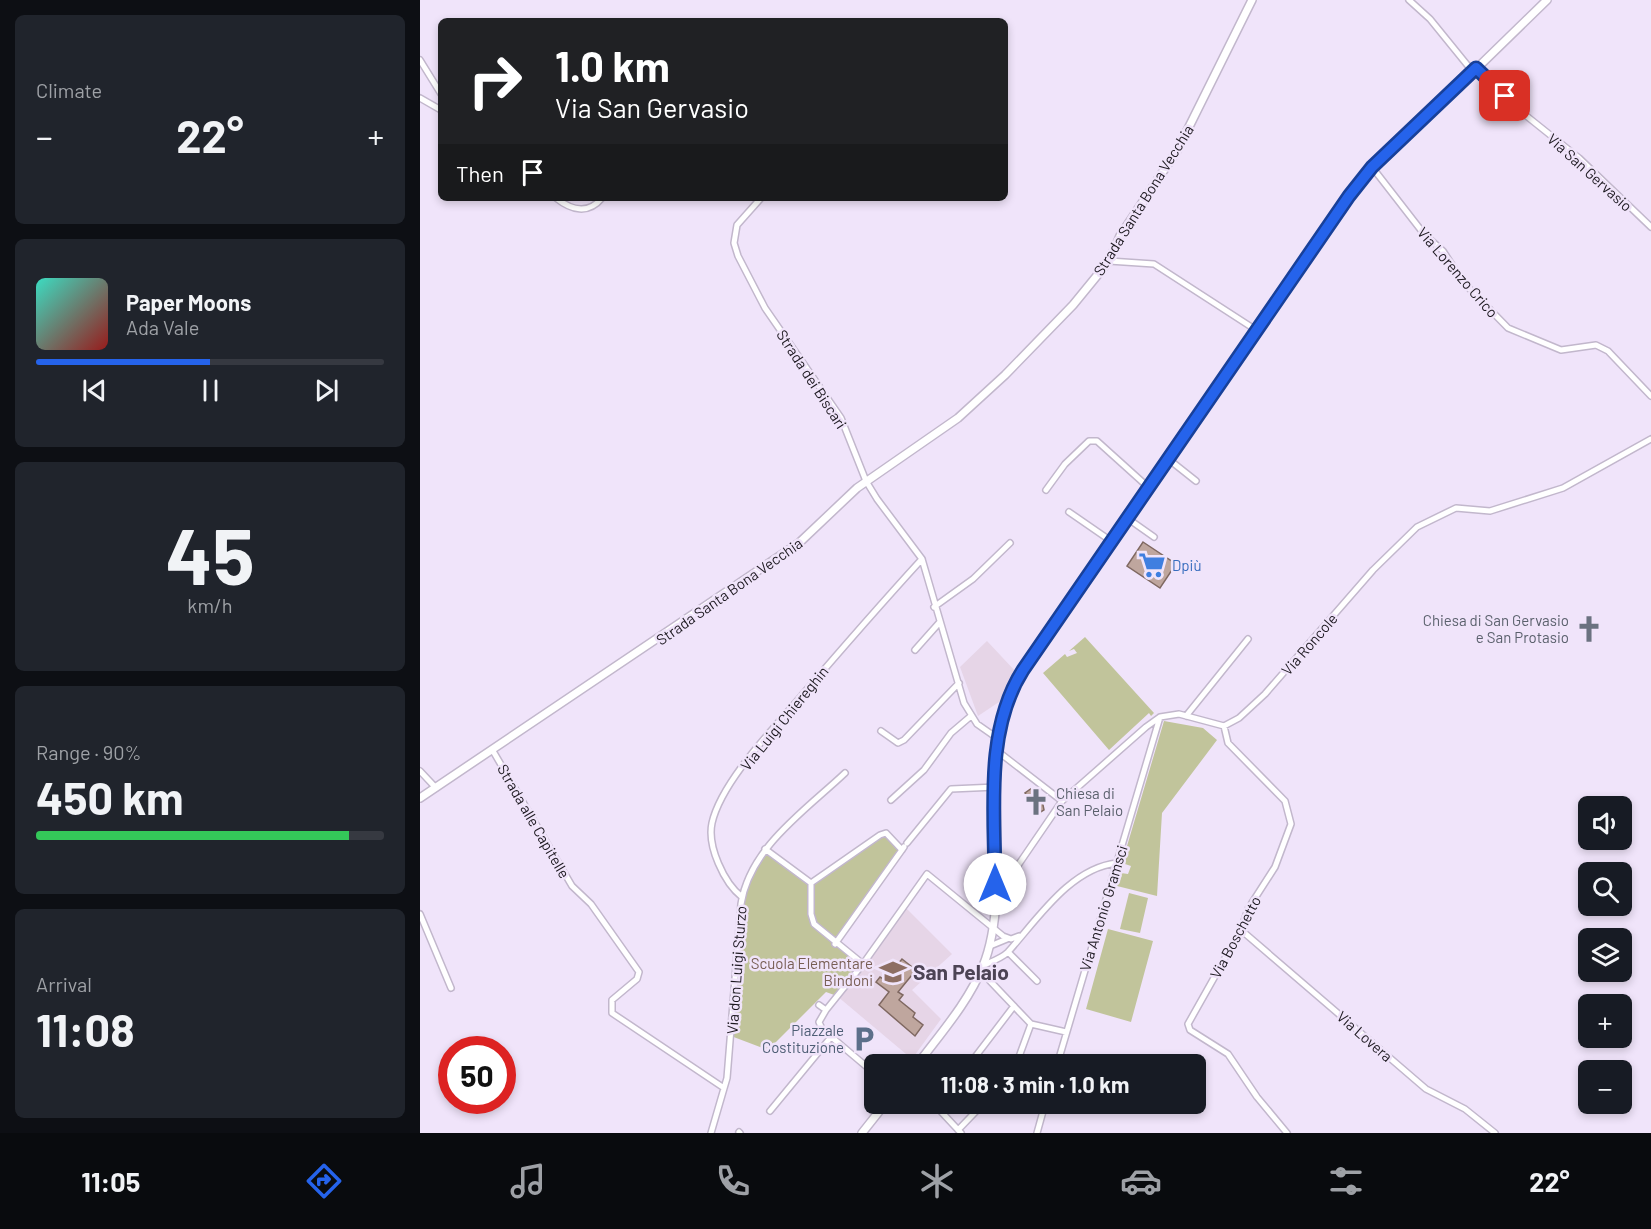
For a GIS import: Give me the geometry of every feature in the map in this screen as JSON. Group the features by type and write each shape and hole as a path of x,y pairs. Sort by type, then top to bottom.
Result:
{"main road":[{"name":"Strada Santa Bona Vecchia","path":"420,798 800,543 866,481 958,418 1005,375 1065,313 1109,261 1120,236 1178,149 1252,0"},
{"path":"924,1054 967,998 984,965 990,946 995,900 996,750 1002,715 1016,682 1167,458 1336,214 1372,167 1548,0"},
{"path":"862,1133 877,1114"}],"street":[{"name":"Via San Gervasio","path":"1409,0 1430,19 1474,70 1579,158 1651,227"},
{"path":"420,60 438,89"},
{"path":"420,98 438,108"},
{"name":"Via Lorenzo Crico","path":"1372,167 1424,234 1443,251 1463,282 1508,328 1561,350 1596,345 1608,351 1651,396"},
{"path":"560,201 574,210 588,208 598,201"},
{"name":"Strada dei Biscari","path":"758,201 737,225 734,243 738,256 765,308 841,418 866,481 922,559"},
{"path":"1109,261 1154,264 1256,330"},
{"name":"Via Roncole","path":"1224,726 1239,718 1265,694 1373,570 1417,527 1456,508 1490,511 1563,488 1651,439"},
{"path":"1046,490 1065,464 1089,441 1097,441 1148,487"},
{"path":"1167,458 1196,481"},
{"path":"1069,512 1111,541"},
{"path":"1127,518 1154,537"},
{"path":"934,607 973,579 1010,543"},
{"path":"922,559 934,607 971,716 986,733 998,738"},
{"name":"Via Luigi Chiereghin","path":"742,897 734,891 720,867 713,844 712,824 727,791 753,752 873,612 922,559"},
{"path":"915,650 939,623"},
{"path":"1186,716 1248,639"},
{"path":"881,731 898,743 904,740 959,684"},
{"path":"995,900 1062,801 1160,717 1179,714 1224,726"},
{"path":"891,800 924,770 951,733 971,716"},
{"name":"Via Antonio Gramsci","path":"1060,1054 1160,717"},
{"name":"Via Boschetto","path":"1224,726 1228,743 1285,801 1291,824 1275,867 1248,909 1241,930 1188,1023 1190,1030 1228,1054 1257,1097 1287,1133"},
{"path":"996,750 1062,801"},
{"name":"Strada alle Capitelle","path":"493,751 559,867 628,954 639,975 612,1000 612,1013 724,1088"},
{"path":"420,771 436,788"},
{"name":"Via don Luigi Sturzo","path":"711,1133 724,1088 732,1026 742,897 765,849 845,772"},
{"path":"835,944 905,847 951,789 996,787"},
{"path":"811,883 880,834 886,833 905,847"},
{"path":"765,849 811,883"},
{"path":"984,965 1008,952 1019,936 1058,895 1092,870 1117,863"},
{"path":"864,1065 831,1037 819,1022 927,874 1009,939"},
{"path":"811,883 811,914 814,924 835,944 863,964"},
{"path":"995,884 1007,884"},
{"path":"420,914 452,988"},
{"name":"Via Lovera","path":"1241,930 1426,1089 1465,1109 1495,1133"},
{"path":"990,946 1000,940 1019,936"},
{"path":"1008,952 1037,981"},
{"path":"990,981 1031,1024 1066,1032"},
{"path":"819,1005 826,1010"},
{"path":"977,1054 1014,1006"},
{"path":"1020,1054 1031,1024"},
{"path":"770,1111 831,1037"},
{"path":"944,1114 960,1131 974,1114"},
{"path":"1036,1133 1042,1114"}],"shaded area":[{"path":"987,641 1016,672 999,702 978,716 960,667"},
{"name":"Scuola Elementare Bindoni","path":"904,906 952,954 912,990 941,1019 916,1054 906,1054 837,996"}],"green space":[{"path":"1085,637 1154,713 1151,716 1149,713 1109,750 1043,673 1065,654 1067,657 1077,653 1074,649 1069,651"},
{"path":"1164,721 1203,728 1217,740 1162,813 1157,896 1117,886 1121,873 1128,874 1131,866 1122,863"},
{"path":"886,833 902,850 836,943 863,964 837,996 826,992 768,1050 731,1036 742,897 765,849 811,883"},
{"path":"1129,893 1148,898 1140,933 1120,929"},
{"path":"1108,929 1153,941 1131,1022 1086,1009"}],"building":[{"name":"Dpiù","path":"1143,542 1176,564 1160,588 1127,566"},
{"path":"1032,788 1043,805 1044,810 1039,813 1025,793"},
{"name":"Scuola Elementare Bindoni","path":"902,959 916,970 898,992 903,995 899,1000 915,1013 913,1017 923,1025 915,1036 879,1005 889,992 876,982 880,977 885,980"}],"place":[{"name":"Dpiù","path":"1152,565"},
{"name":"Chiesa di San Gervasio e San Protasio","path":"1589,629"},
{"name":"Chiesa di San Pelaio","path":"1036,802"},
{"name":"Scuola Elementare Bindoni","path":"893,972"},
{"name":"Piazzale Costituzione","path":"864,1039"}],"district":[{"name":"San Pelaio","path":"961,971"}],"route":[{"path":"995,884 998,738 1007,698 1023,670 1336,214 1372,167 1476,68 1505,96"}]}
